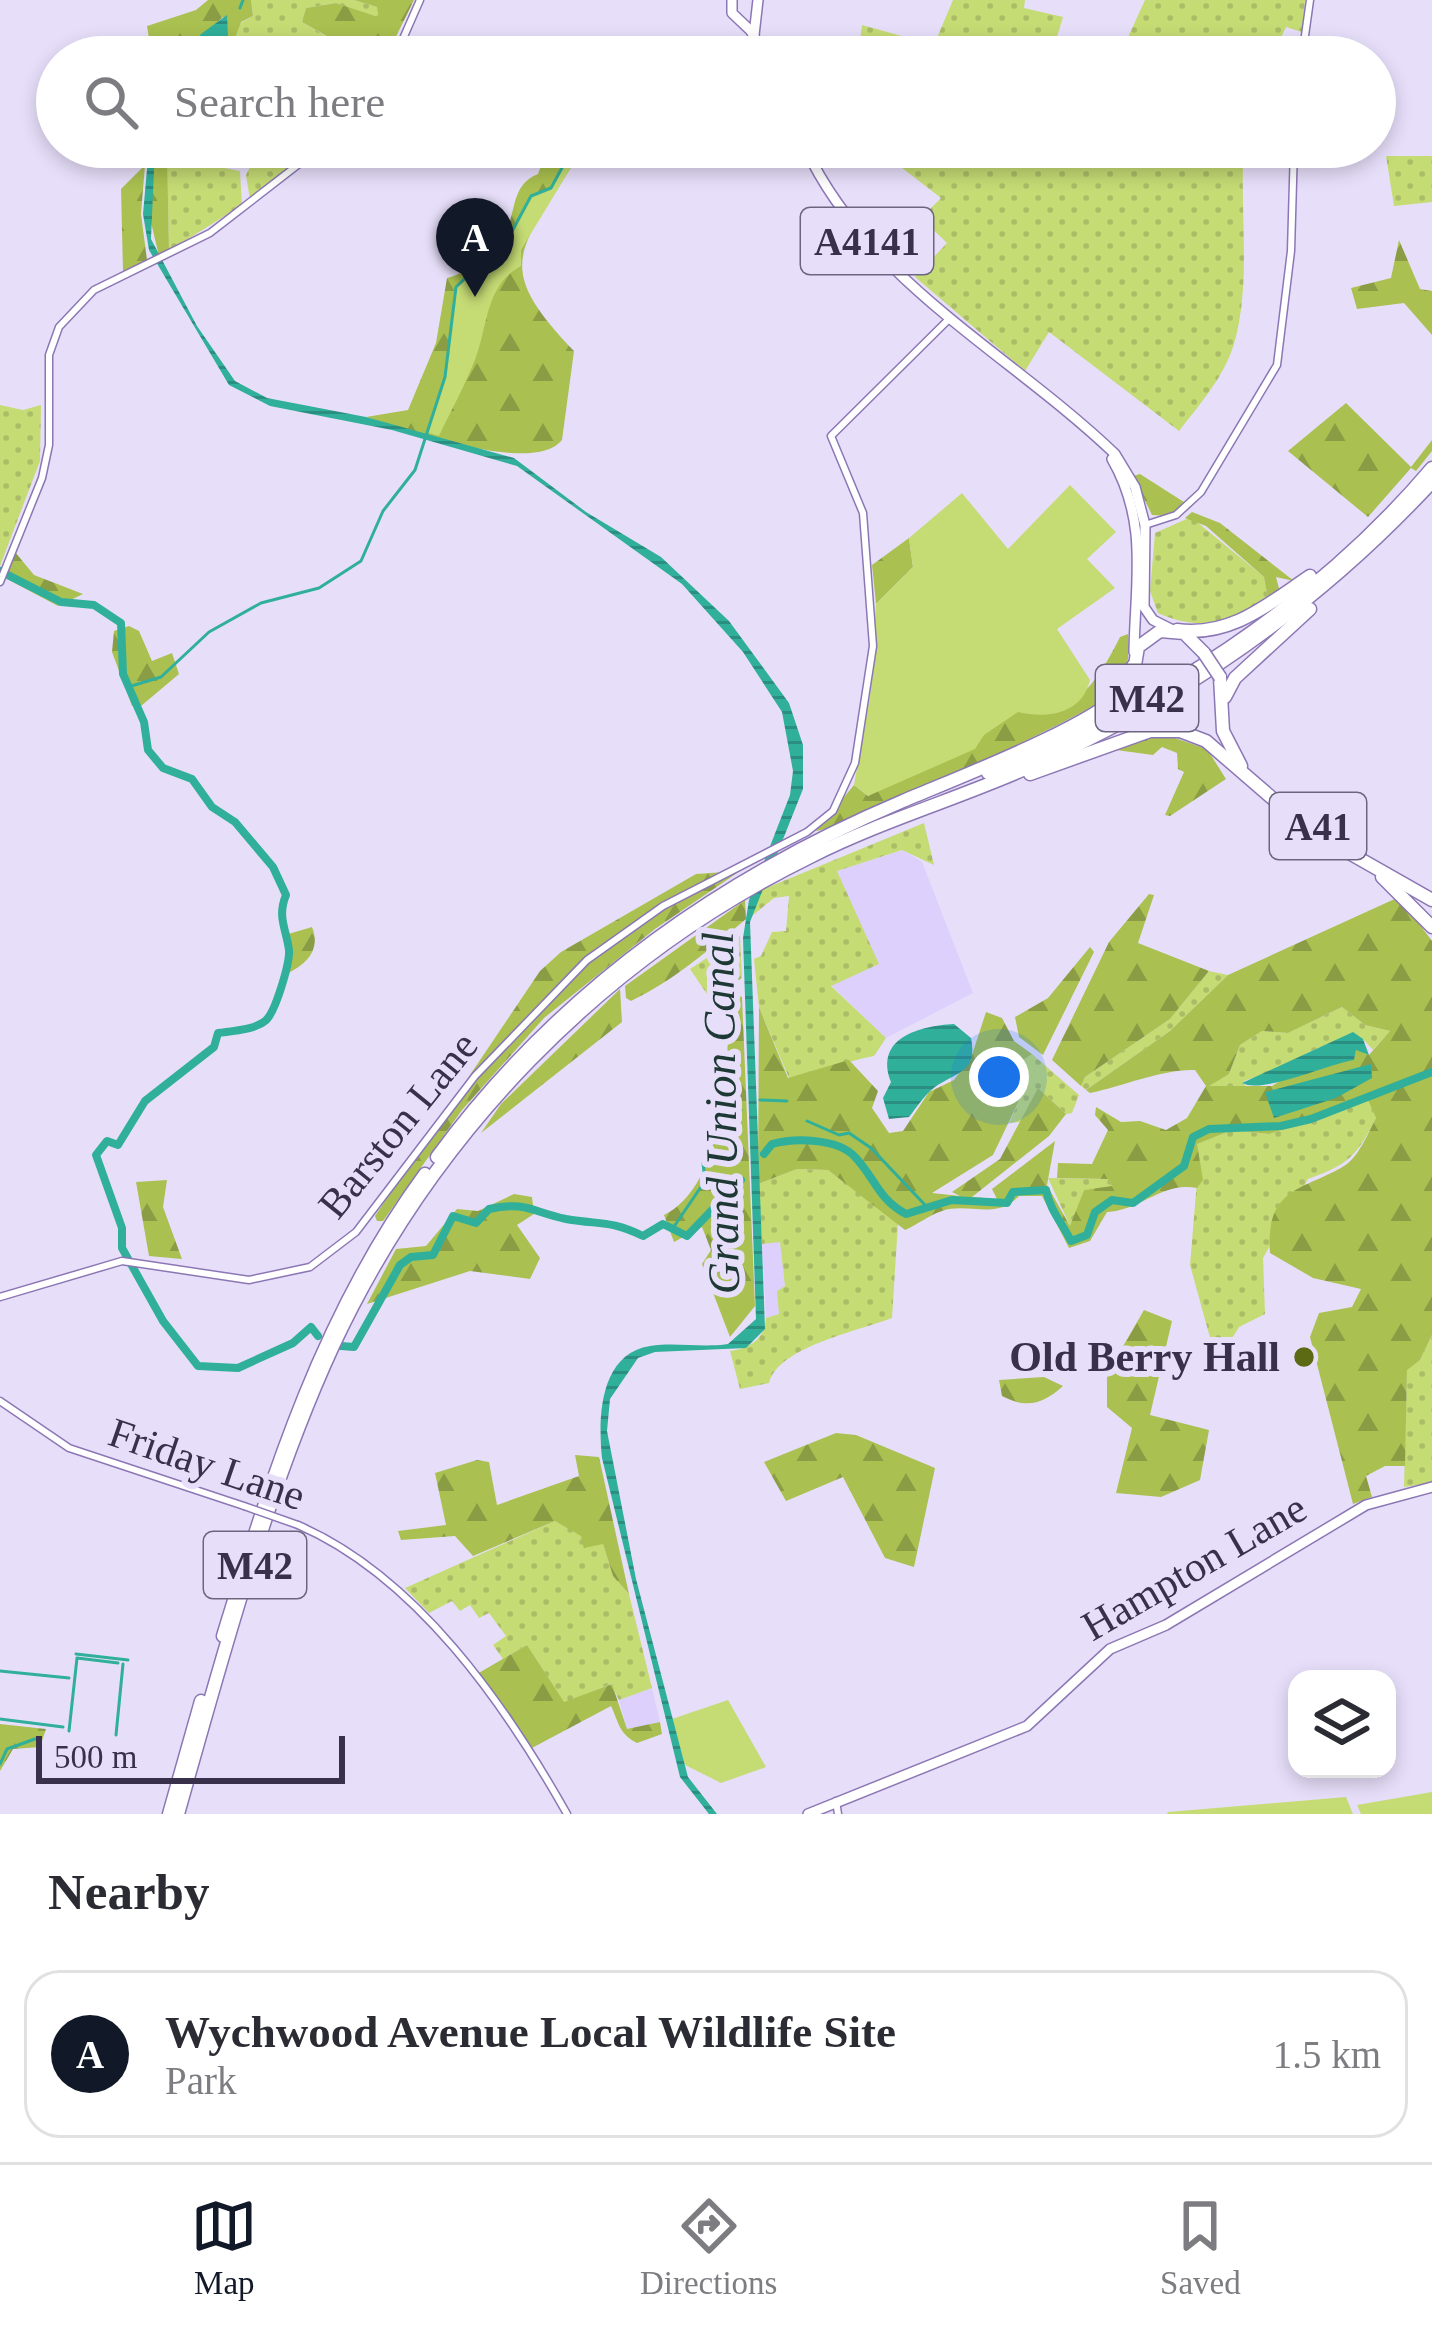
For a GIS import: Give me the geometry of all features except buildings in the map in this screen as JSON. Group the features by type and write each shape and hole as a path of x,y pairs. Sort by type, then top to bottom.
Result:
{"highway":[{"name":"M42","path":"173,1814 273,1478 310,1379 359,1274 405,1200 490,1088 630,963 810,847 1019,761 1165,689 1294,600 1402,502 1432,468"},
{"name":"M42","path":"776,869 1022,770 1168,699 1258,640 1371,546 1432,482"},
{"path":"810,847 1078,719 1122,693 1133,662 1152,634 1174,630 1211,633 1238,622 1346,551 1402,502"},
{"path":"825,849 1150,731 1181,732 1210,723 1235,678 1371,546"},
{"name":"A41","path":"1174,630 1204,653 1220,677 1227,748 1245,771 1310,821 1432,896"},
{"name":"A41","path":"1133,662 1140,686 1158,716 1206,741 1309,830 1432,896"},
{"path":"1309,830 1391,883 1432,927"}],"main road":[{"path":"732,0 732,13 749,20"},
{"path":"754,36 749,20 758,0"},
{"name":"A4141","path":"815,168 852,225 1090,431 1123,466 1141,504 1144,607 1153,620 1174,630"},
{"name":"A4141","path":"1090,431 1125,481 1143,534 1133,662"},
{"name":"Hampton Lane","path":"808,1814 1028,1726 1110,1649 1166,1625 1366,1505 1432,1486"}],"street":[{"path":"405,36 421,0"},
{"path":"1306,36 1310,0"},
{"path":"1,580 42,478 49,446 49,355 59,327 94,290 165,258 248,207 295,168"},
{"path":"1143,534 1201,492 1277,365 1291,251 1293,168"},
{"name":"Barston Lane","path":"0,1297 122,1261 248,1280 310,1267 356,1232 489,1059 604,946 694,888 820,824 841,799 855,763 870,666 872,606 863,513 831,436 952,316"},
{"path":"1141,504 1152,518 1162,520"},
{"name":"Friday Lane","path":"0,1401 69,1448 298,1525 356,1552 420,1610 543,1771 567,1814"},
{"path":"836,1802 838,1814"}],"shaded area":[{"path":"251,0 354,0 377,7 378,18 336,3 306,8 302,22 326,36 218,36 253,16"},
{"path":"953,0 1025,0 1024,8 1063,17 1057,36 938,36"},
{"path":"1145,0 1305,0 1302,32 1286,27 1282,36 1129,36"},
{"path":"227,15 228,36 201,34"},
{"path":"862,25 902,36 861,36"},
{"path":"1396,156 1432,156 1432,202 1394,206 1388,168 1396,168"},
{"path":"147,168 154,168 151,239 197,326 235,381 267,398 366,417 514,458 586,512 661,557 729,621 789,703 803,745 803,789 750,922 765,1329 746,1348 655,1352 638,1358 610,1399 607,1431 636,1579 688,1777 717,1814 709,1814 680,1777 602,1458 602,1408 611,1375 633,1352 660,1345 728,1344 756,1319 743,938 749,900 790,795 793,771 782,712 743,652 682,584 517,466 392,430 270,406 229,385 149,250 143,214"},
{"path":"167,168 240,171 242,205 169,251"},
{"path":"250,168 291,168 250,200 246,175"},
{"path":"561,168 571,168 521,250 521,266 495,294 476,357 439,436 426,432 445,377 456,287 509,237 531,196 551,187"},
{"path":"902,168 1243,168 1244,271 1234,344 1218,379 1179,431 1049,332 1025,371 915,277 947,243 921,218 941,198"},
{"path":"0,405 23,410 41,405 40,461 0,566"},
{"path":"1070,485 1116,532 1087,559 1115,588 1057,629 1090,680 1086,691 1062,711 1018,712 984,735 975,749 868,796 854,785 870,697 876,604 913,567 909,538 962,493 1008,549"},
{"path":"1191,517 1264,577 1268,599 1215,622 1188,622 1158,613 1150,591 1155,533"},
{"path":"924,823 934,865 902,850 837,871 879,964 831,986 886,1038 874,1056 789,1078 759,1007 754,959 761,956 772,932 786,931 789,896 774,898 752,916 759,891"},
{"path":"903,850 922,862 973,993 886,1038 831,985 878,964 837,871"},
{"path":"740,936 742,978 711,1000 690,969"},
{"path":"1209,971 1228,975 1170,1031 1086,1090 1081,1086 1085,1077 1170,1019"},
{"path":"1342,1007 1365,1025 1390,1031 1373,1050 1363,1039 1338,1042 1247,1080 1243,1082 1246,1087 1207,1086 1229,1074 1240,1045 1262,1031 1288,1033"},
{"path":"954,1024 971,1038 968,1064 931,1090 909,1117 889,1119 883,1098 891,1082 887,1067 894,1045 914,1032"},
{"path":"1353,1032 1363,1039 1369,1055 1356,1050 1354,1060 1295,1078 1264,1085 1242,1083"},
{"path":"1032,1054 1079,1095 1072,1113 1066,1114 1038,1088 1020,1122 1009,1123 1027,1084 1019,1063"},
{"path":"1371,1064 1372,1078 1336,1098 1274,1118 1265,1092"},
{"path":"1368,1099 1376,1118 1363,1142 1350,1158 1308,1179 1263,1258 1265,1314 1239,1327 1217,1363 1190,1265 1197,1181 1202,1180 1196,1144 1232,1130 1269,1134"},
{"path":"797,1169 828,1170 898,1223 892,1318 803,1350 775,1370 769,1383 740,1389 730,1351 755,1341 766,1318 779,1314 777,1291 785,1286 780,1242 762,1244 758,1184"},
{"path":"1048,1178 1108,1179 1113,1187 1084,1190 1071,1228"},
{"path":"780,1241 785,1286 779,1314 766,1318 762,1244"},
{"path":"1432,1335 1432,1483 1404,1487 1407,1369 1420,1360"},
{"path":"555,1521 603,1544 613,1576 629,1594 652,1688 619,1700 611,1684 564,1703 527,1645 503,1659 493,1645 506,1636 489,1613 479,1618 470,1605 460,1611 452,1601 429,1613 405,1588"},
{"path":"652,1688 660,1722 627,1730 619,1700"},
{"path":"728,1700 766,1767 721,1783 685,1765 672,1719"},
{"path":"1432,1792 1432,1814 1361,1814 1357,1805"},
{"path":"1346,1797 1353,1814 1167,1814 1168,1812"}],"green space":[{"path":"208,0 251,0 253,16 241,22 236,36 228,36 223,17 203,36 149,36 147,26 196,10"},
{"path":"354,0 414,0 396,36 327,36 302,22 306,8 336,3 378,17 377,7"},
{"path":"145,168 141,214 147,260 123,272 121,189"},
{"path":"153,168 167,168 169,251 159,256 149,214"},
{"path":"540,168 571,168 540,217 523,258 523,277 531,298 574,351 562,440 547,450 498,452 366,417 408,410 436,343 447,278 477,263 502,238 522,186"},
{"path":"1399,240 1420,289 1432,291 1432,335 1404,303 1357,309 1351,288 1391,278"},
{"path":"1346,403 1411,467 1432,440 1432,451 1416,471 1411,468 1368,517 1288,451"},
{"path":"1140,474 1187,504 1169,516 1152,515 1133,476"},
{"path":"1192,512 1220,523 1294,581 1276,577 1280,592 1268,599 1264,577 1206,526 1185,518"},
{"path":"909,538 913,567 876,604 872,565"},
{"path":"15,552 34,575 83,594 58,606 5,578"},
{"path":"129,626 139,631 152,661 172,653 179,674 141,706 132,706 112,652 114,631"},
{"path":"1128,634 1122,682 1093,706 915,793 816,831 854,785 868,796 1018,711 1037,714 1068,705 1092,683 1120,637"},
{"path":"1169,736 1207,749 1226,779 1170,816 1165,815 1184,772 1178,769 1177,753 1162,747 1153,755 1116,750 1139,739"},
{"path":"740,871 655,929 544,1018 462,1110 383,1221 377,1221 375,1216 540,971 561,952 696,874"},
{"path":"1149,894 1154,895 1138,943 1209,971 1170,1019 1085,1077 1081,1086 1052,1060 1109,942"},
{"path":"1399,897 1432,941 1432,1335 1420,1360 1407,1370 1405,1466 1385,1466 1366,1476 1372,1497 1353,1504 1310,1337 1319,1313 1352,1307 1361,1289 1313,1278 1270,1253 1270,1231 1274,1215 1290,1193 1354,1157 1376,1118 1368,1100 1269,1134 1232,1130 1197,1144 1203,1180 1197,1188 1173,1189 1107,1212 1090,1241 1069,1248 1042,1196 1019,1196 1001,1208 942,1211 905,1230 828,1170 797,1169 758,1184 759,1007 788,1078 849,1060 878,1091 872,1108 889,1133 903,1131 929,1092 954,1080 972,1055 986,1012 1002,1018 1014,1041 1032,1054 1019,1063 1027,1084 993,1155 932,1193 960,1196 952,1192 1000,1159 1038,1088 1066,1114 1049,1136 972,1197 997,1199 992,1189 1055,1141 1047,1185 1070,1226 1084,1190 1112,1186 1108,1179 1057,1178 1058,1163 1092,1164 1108,1130 1095,1115 1096,1107 1121,1122 1140,1121 1166,1130 1187,1118 1206,1086 1195,1070 1182,1070 1090,1093 1086,1090 1170,1031 1228,975","holes":["1342,1007 1365,1025 1390,1031 1369,1055 1356,1049 1354,1059 1291,1074 1272,1086 1209,1086 1229,1074 1240,1045 1262,1031 1288,1033"]},
{"path":"745,900 746,919 719,942 662,984 631,1001 626,998 625,986"},
{"path":"312,927 315,942 310,955 288,973 285,935"},
{"path":"1090,947 1094,952 1043,1055 1019,1037 1015,1017 1048,998"},
{"path":"620,989 622,1022 481,1133 501,1104"},
{"path":"737,995 742,997 755,1306 730,1337 702,1264 711,1250 702,1227 674,1242 664,1215 684,1201 710,1153 724,1093 728,1010"},
{"path":"167,1180 163,1207 182,1259 149,1256 136,1182"},
{"path":"514,1194 532,1197 534,1214 517,1225 540,1258 530,1279 470,1271 367,1304 396,1249 426,1246 457,1209 478,1211"},
{"path":"1144,1310 1172,1321 1150,1415 1209,1430 1200,1480 1161,1497 1116,1493 1132,1428 1107,1407 1107,1374"},
{"path":"1044,1377 1063,1386 1034,1403 1002,1396 999,1380"},
{"path":"836,1433 856,1435 935,1468 914,1567 885,1558 843,1477 786,1501 764,1462"},
{"path":"575,1455 599,1457 629,1594 613,1576 603,1544 584,1548 581,1536 555,1521 473,1556 455,1536 401,1540 398,1531 446,1525 435,1473 477,1460 489,1462 497,1505 579,1476"},
{"path":"527,1645 564,1702 612,1684 627,1729 660,1722 662,1734 637,1743 631,1740 611,1706 530,1749 477,1674"},
{"path":"0,1724 46,1729 40,1747 13,1749 0,1771"}],"waterway":[{"path":"240,8 243,0"},
{"path":"128,687 161,677 209,632 261,603 319,588 361,561 383,511 415,470 445,377 456,287 509,237 531,196 551,188 562,168"},
{"path":"0,571 61,602 94,605 121,623 123,674 144,722 148,750 163,768 192,779 212,807 235,822 273,867 286,895 282,916 289,956 269,1016 255,1026 218,1033 214,1047 145,1101 118,1145 107,1141 96,1155 122,1228 122,1248 163,1321 198,1366 238,1368 293,1343 311,1327 318,1336"},
{"name":"Grand Union Canal","path":"764,1154 772,1144 792,1141 838,1146 855,1157 883,1195 906,1214 952,1200 1007,1203 1013,1192 1046,1190 1071,1241 1087,1235 1095,1212 1112,1200 1133,1203 1184,1166 1193,1137 1209,1129 1281,1126 1311,1119 1432,1072"},
{"name":"Grand Union Canal","path":"760,1100 787,1101"},
{"name":"Grand Union Canal","path":"673,1228 705,1181 703,1163 724,1115 741,1110"},
{"path":"807,1121 839,1135 849,1133 871,1148 927,1207"},
{"name":"Grand Union Canal","path":"341,1346 354,1347 400,1265 411,1257 433,1255 453,1216 476,1223 489,1209 521,1207 613,1225 643,1236 663,1224 687,1236 741,1180"},
{"path":"76,1654 128,1660"},
{"path":"69,1731 77,1658 118,1663"},
{"path":"116,1735 123,1664"},
{"path":"0,1671 69,1678"},
{"path":"0,1719 63,1727"},
{"path":"0,1764 7,1749 35,1739"}],"place":[{"name":"Wychwood Avenue Local Wildlife Site","path":"475,297"},
{"name":"Old Berry Hall","path":"1304,1357"}]}
